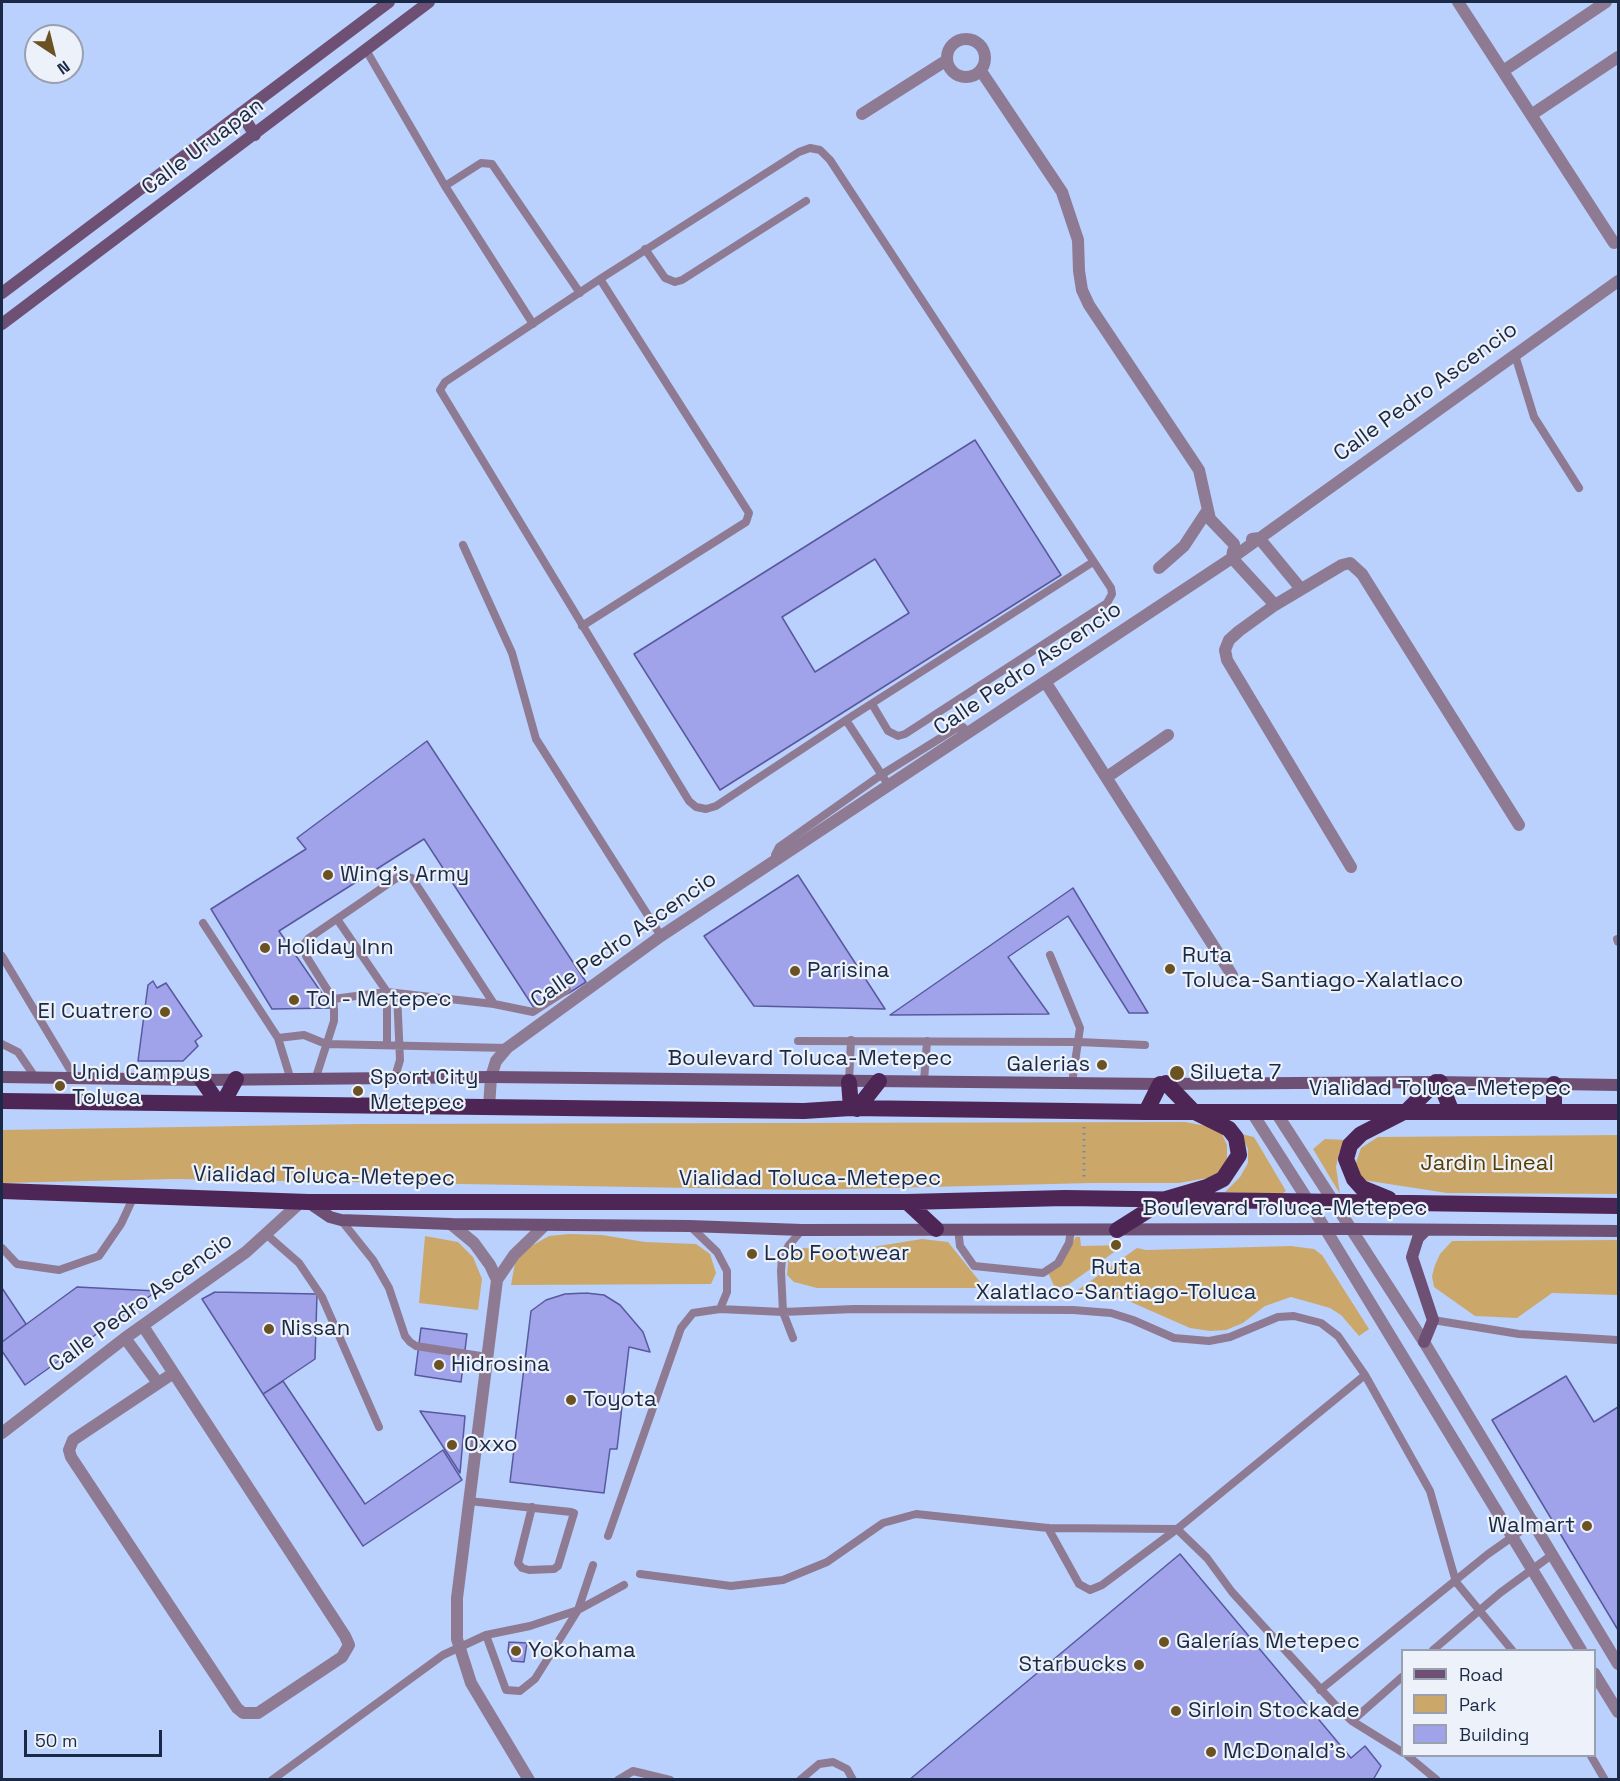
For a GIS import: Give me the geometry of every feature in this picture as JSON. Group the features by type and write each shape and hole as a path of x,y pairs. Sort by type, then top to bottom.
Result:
{"highway":[{"path":"202,1080 220,1103 236,1079"},
{"path":"854,1108 879,1081"},
{"path":"849,1082 854,1108"},
{"path":"1399,1202 1362,1188 1354,1179 1346,1159 1350,1145 1361,1134 1408,1110 1438,1082 1451,1110"},
{"path":"1117,1230 1166,1199 1207,1187 1223,1179 1239,1155 1236,1138 1229,1129 1193,1111 1163,1084 1146,1112"},
{"path":"1554,1084 1554,1111"},
{"name":"Vialidad Toluca-Metepec","path":"2,1101 804,1111 854,1108 1146,1112 1408,1110 1618,1112"},
{"path":"1065,1198 1120,1189 1207,1187"},
{"name":"Vialidad Toluca-Metepec","path":"2,1191 305,1202 907,1202 1065,1198 1618,1206"},
{"path":"907,1202 936,1228"}],"main road":[{"name":"Calle Uruapan","path":"2,293 389,2"},
{"name":"Calle Uruapan","path":"2,324 429,2"},
{"path":"241,113 255,135"},
{"name":"Boulevard Toluca-Metepec","path":"2,1077 202,1080 290,1077 491,1077 849,1082 1163,1084 1438,1082 1618,1085"},
{"name":"Boulevard Toluca-Metepec","path":"305,1202 341,1220 451,1224 689,1226 802,1230 1352,1228 1618,1231"},
{"path":"1424,1342 1433,1320 1412,1257 1418,1238 1426,1230"}],"street":[{"path":"1458,2 1614,243"},
{"path":"1503,71 1588,6 1606,2"},
{"path":"969,39 975,41 984,51 984,65 981,71 963,77 952,71 947,60 948,53 956,43 969,39"},
{"path":"1531,115 1618,57"},
{"path":"862,114 947,60"},
{"path":"981,71 1062,192 1078,240 1082,290 1089,305 1199,470 1207,511 1216,526 1234,544"},
{"name":"Calle Pedro Ascencio","path":"489,1107 491,1077 496,1061 507,1048 661,936 1232,558 1618,281"},
{"path":"1159,568 1184,546 1207,511"},
{"path":"1234,544 1259,538 1301,589"},
{"path":"1234,544 1232,558 1275,605"},
{"path":"1351,867 1227,660 1225,650 1229,640 1275,605 1342,565 1350,563 1356,566 1519,825"},
{"path":"1046,683 1232,975"},
{"path":"1107,777 1168,735"},
{"path":"1251,1111 1309,1202 1510,1538 1580,1649"},
{"path":"1275,1111 1336,1202 1424,1342 1535,1521 1618,1664"},
{"name":"Calle Pedro Ascencio","path":"2,1433 125,1338 267,1235 305,1202"},
{"path":"451,1224 474,1243 497,1280"},
{"path":"529,1779 471,1683 457,1639 457,1598 497,1280 514,1255 545,1225"},
{"path":"142,1326 349,1645 342,1657 258,1713 243,1713 237,1708 69,1450 73,1440 172,1374"},
{"path":"125,1338 158,1383"},
{"path":"1596,1676 1618,1712"}],"lane":[{"path":"366,50 445,186 533,324"},
{"path":"872,704 888,731 898,736 1107,603 1112,594 1111,588 830,160 820,150 810,148 799,152 645,249 445,382 440,390 689,801 696,807 706,809 716,806 846,720 1093,562"},
{"path":"445,186 481,163 492,164 580,293"},
{"path":"645,249 665,278 675,282 682,280 806,201"},
{"path":"582,626 746,522 749,513 748,507 600,279"},
{"path":"1515,355 1534,417 1579,488"},
{"path":"463,545 512,653 536,739 661,936"},
{"path":"846,720 889,786"},
{"path":"778,860 775,855 779,847 881,775 955,729 963,727 969,733"},
{"path":"316,1077 334,1021 333,999 306,956 304,944 309,938 401,875 409,875 494,1004"},
{"path":"337,919 387,992 387,1046"},
{"path":"203,923 278,1038 290,1077"},
{"path":"1050,955 1078,1017 1079,1042 1072,1083"},
{"path":"2,956 75,1078"},
{"path":"333,999 387,992 442,1000 494,1004 533,1012 567,990"},
{"path":"395,1077 400,1068 397,993"},
{"path":"278,1038 303,1035 326,1044 507,1048"},
{"path":"849,1082 851,1040"},
{"path":"798,1041 1079,1042 1145,1045"},
{"path":"924,1081 927,1041"},
{"path":"2,1044 18,1052 34,1077"},
{"path":"2,1248 17,1264 60,1270 99,1256 122,1224 135,1196"},
{"path":"341,1220 373,1260 389,1288 405,1336 410,1342 416,1346 487,1358"},
{"path":"689,1226 717,1252 727,1270 727,1292 720,1309"},
{"path":"958,1228 960,1246 974,1266 1043,1274 1058,1263 1069,1243 1071,1230"},
{"path":"793,1338 783,1312 782,1258 802,1230"},
{"path":"267,1235 299,1263 322,1297 379,1427"},
{"path":"608,1536 681,1328 693,1312 720,1309 783,1312 854,1309 1072,1310 1111,1314 1133,1320 1174,1338 1209,1341 1230,1337 1278,1317 1294,1316 1322,1323 1338,1336 1365,1375 1430,1491 1456,1582 1511,1649"},
{"path":"1433,1320 1520,1334 1617,1340"},
{"path":"1048,1528 1079,1584 1090,1590 1102,1585 1177,1528 1365,1375"},
{"path":"470,1501 532,1507 574,1514 558,1566 554,1569 529,1570 522,1568 518,1563 532,1507"},
{"path":"640,1574 731,1586 783,1580 827,1562 883,1523 916,1514 1048,1528 1177,1528 1207,1558 1232,1592 1320,1690 1352,1721 1401,1751"},
{"path":"1320,1690 1510,1538 1535,1521"},
{"path":"1434,1649 1478,1611 1553,1554"},
{"path":"486,1635 506,1690 520,1691 535,1679 578,1610 593,1565"},
{"path":"272,1779 443,1655 486,1635 530,1626 578,1610 624,1585"},
{"path":"1352,1721 1401,1678"},
{"path":"1410,1757 1437,1779"},
{"path":"1593,1757 1605,1779"},
{"path":"800,1779 819,1764 832,1762 847,1769 853,1779"},
{"path":"618,1779 633,1771 670,1779"}],"path":[{"path":"1084,1126 1084,1184"}],"green space":[{"path":"1185,1122 1212,1127 1222,1134 1227,1145 1227,1159 1219,1172 1207,1178 1179,1183 806,1190 176,1179 2,1183 2,1130 361,1124"},
{"path":"1241,1134 1254,1137 1286,1191 1282,1194 1225,1192 1240,1177 1248,1163 1248,1149"},
{"name":"Jardin Lineal","path":"1618,1135 1618,1194 1447,1193 1363,1180 1355,1166 1361,1148 1378,1137"},
{"path":"1325,1139 1346,1140 1339,1153 1336,1167 1340,1194 1313,1149"},
{"path":"602,1235 645,1242 696,1244 710,1254 716,1273 711,1284 511,1285 515,1263 526,1249 549,1236"},
{"path":"425,1236 458,1242 473,1257 482,1279 478,1310 419,1303"},
{"path":"1076,1237 1080,1237 1081,1246 1124,1245 1068,1285 1055,1288 1045,1266 1056,1265"},
{"path":"922,1239 948,1242 985,1288 817,1288 794,1282 787,1275 789,1252 795,1248 860,1249"},
{"path":"1618,1240 1618,1295 1552,1293 1517,1318 1475,1316 1434,1287 1432,1276 1435,1265 1440,1254 1452,1241"},
{"path":"1291,1246 1314,1249 1322,1255 1369,1329 1359,1336 1341,1315 1330,1308 1291,1297 1265,1306 1243,1323 1226,1330 1210,1331 1190,1328 1124,1299 1075,1292 1137,1248 1146,1250"}],"building":[{"path":"975,440 1061,575 720,790 634,654","holes":["875,559 909,613 815,672 782,617"]},
{"path":"427,741 586,982 569,993 534,1008 424,839 279,931 332,1008 272,1009 211,909 306,849 297,838"},
{"name":"Parisina","path":"798,875 885,1009 754,1006 704,936"},
{"path":"1073,888 1148,1013 1129,1013 1068,916 1008,957 1049,1014 890,1015"},
{"name":"El Cuatrero","path":"153,981 157,988 166,983 202,1036 195,1041 198,1046 183,1061 138,1061 148,985"},
{"path":"77,1287 157,1291 25,1385 2,1351 2,1342"},
{"path":"2,1288 26,1324 2,1342"},
{"name":"Nissan","path":"215,1292 317,1294 315,1359 263,1394 202,1299"},
{"name":"Toyota","path":"565,1294 604,1295 620,1305 643,1332 650,1352 629,1347 617,1449 610,1449 604,1493 510,1482 531,1311 546,1300"},
{"name":"Hidrosina","path":"421,1328 467,1334 461,1382 415,1375"},
{"name":"Walmart","path":"1566,1376 1594,1422 1618,1407 1618,1630 1492,1420"},
{"path":"283,1381 365,1504 443,1450 462,1480 363,1546 263,1394"},
{"name":"Oxxo","path":"420,1411 465,1416 460,1473"},
{"name":"Galerías Metepec","path":"1180,1554 1351,1758 1365,1746 1381,1766 1373,1780 909,1780"},
{"name":"Yokohama","path":"509,1642 527,1643 524,1662 512,1661 508,1652"}],"place":[{"name":"Wing's Army","path":"328,875"},
{"name":"Holiday Inn","path":"265,948"},
{"name":"Ruta Toluca-Santiago-Xalatlaco","path":"1170,969"},
{"name":"Parisina","path":"795,971"},
{"name":"Tol - Metepec","path":"294,1000"},
{"name":"El Cuatrero","path":"165,1012"},
{"name":"Galerias","path":"1102,1065"},
{"name":"Silueta 7","path":"1177,1073"},
{"name":"Unid Campus Toluca","path":"60,1086"},
{"name":"Sport City Metepec","path":"358,1091"},
{"name":"Ruta Xalatlaco-Santiago-Toluca","path":"1116,1245"},
{"name":"Lob Footwear","path":"752,1254"},
{"name":"Nissan","path":"269,1329"},
{"name":"Hidrosina","path":"439,1365"},
{"name":"Toyota","path":"571,1400"},
{"name":"Oxxo","path":"452,1445"},
{"name":"Walmart","path":"1587,1526"},
{"name":"Galerías Metepec","path":"1164,1642"},
{"name":"Yokohama","path":"516,1651"},
{"name":"Starbucks","path":"1139,1665"},
{"name":"Sirloin Stockade","path":"1176,1711"},
{"name":"McDonald's","path":"1211,1752"}]}
